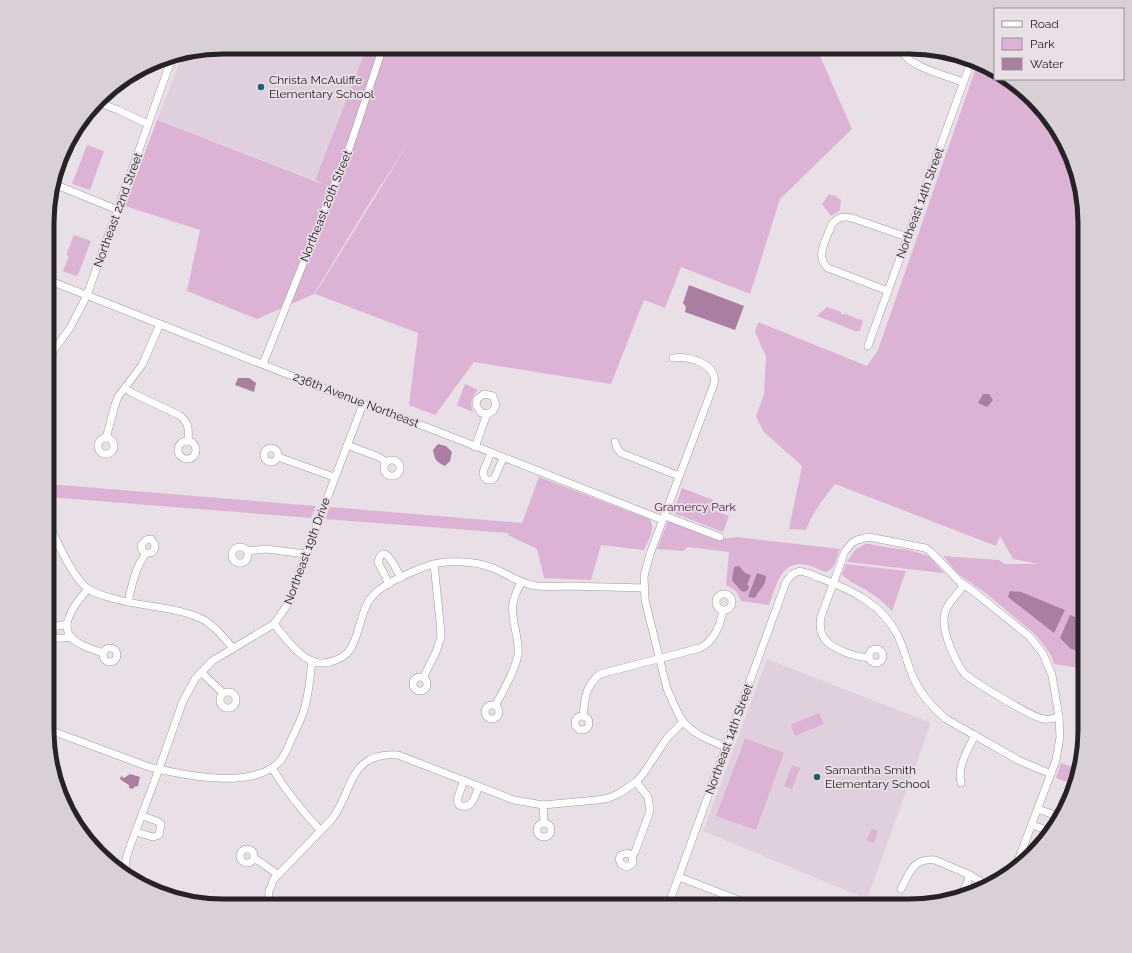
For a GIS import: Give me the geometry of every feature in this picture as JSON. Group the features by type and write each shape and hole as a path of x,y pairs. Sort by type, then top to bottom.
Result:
{"street":[{"name":"Northeast 20th Street","path":"263,364 350,146 381,54"},
{"path":"904,54 915,65 963,82"},
{"name":"Northeast 22nd Street","path":"54,350 73,323 87,295 170,63"},
{"name":"Northeast 14th Street","path":"868,346 970,65"},
{"path":"102,104 148,124"},
{"path":"58,186 118,210"},
{"path":"888,291 828,268 824,264 821,254 832,224 835,220 843,217 852,218 907,237"},
{"name":"236th Avenue Northeast","path":"54,282 503,458 720,538"},
{"path":"106,438 118,397 142,365 160,324"},
{"path":"673,358 686,358 704,364 714,372 715,378 646,567 643,588 667,689 683,722 704,737 726,746"},
{"path":"125,388 132,393 179,415 184,419 188,425 188,442"},
{"name":"Northeast 19th Drive","path":"125,868 126,859 183,700 201,672 212,661 274,624 290,601 334,477 363,404"},
{"path":"475,447 487,414"},
{"path":"615,442 617,448 622,453 679,476"},
{"path":"347,445 379,457 386,462"},
{"path":"491,453 484,472 484,477 487,480 492,480 495,477 503,458"},
{"path":"278,457 334,477"},
{"path":"869,657 856,657 835,649 826,641 820,624 821,617 845,551 857,540 869,537 925,548 930,551 955,578 996,609 1037,645 1046,659 1052,675 1059,717 1059,750 1019,858"},
{"path":"54,539 76,577 88,589 128,602 182,612 204,620 216,628 233,648"},
{"path":"247,551 266,549 306,554"},
{"path":"128,602 137,569 146,553"},
{"path":"389,584 378,562 379,558 382,556 386,555 390,557 401,578"},
{"path":"274,624 297,650 312,661 327,663 343,656 350,650 357,635 367,605 377,591 401,578 434,564 448,562 484,565 521,582 538,586 643,588"},
{"path":"423,678 436,652 441,637 434,564"},
{"name":"Northeast 14th Street","path":"671,899 786,582 791,574 797,571 804,572 833,583"},
{"path":"495,706 516,664 518,647 512,610 513,602 521,582"},
{"path":"833,583 872,603 882,613 898,637 913,677 927,701 946,719 1020,761 1051,774"},
{"path":"964,585 948,606 944,618 944,628 958,665 973,680 1031,714 1044,719 1059,717"},
{"path":"88,589 78,600 67,624 67,630 71,637 85,646 103,653"},
{"path":"583,716 587,689 590,683 600,674 700,648 715,635 723,610"},
{"path":"54,627 67,624"},
{"path":"54,638 56,639 71,637"},
{"path":"54,732 159,769 218,779 231,779 250,776 272,768 281,760 287,751 300,722 305,706 312,661"},
{"path":"201,672 223,693"},
{"path":"268,899 269,891 278,874 332,820 338,811 354,775 364,763 370,759 383,755 398,755 514,800 543,805 609,798 620,793 636,782 667,738 683,722"},
{"path":"961,783 960,775 962,764 975,735"},
{"path":"272,768 294,801 321,831"},
{"path":"464,780 457,800 461,806 467,807 471,804 479,786"},
{"path":"632,856 650,811 648,797 636,782"},
{"path":"543,805 544,823"},
{"path":"1038,809 1054,815"},
{"path":"136,832 153,837 159,835 161,824 157,821 142,816"},
{"path":"1032,825 1046,830"},
{"path":"254,859 260,861 278,874"},
{"path":"901,889 912,868 921,861 930,859 936,860 983,882"},
{"path":"964,889 970,875"},
{"path":"679,877 736,899"}],"shaded area":[{"name":"Christa McAuliffe Elementary School","path":"212,54 364,54 315,180 157,120 181,60"},
{"name":"Samantha Smith Elementary School","path":"767,659 931,723 867,899 703,831"}],"green space":[{"path":"364,54 819,54 852,129 780,199 750,294 681,267 665,308 644,300 611,384 474,362 435,415 409,405 418,333 315,294 409,142 370,202 314,294 257,319 187,291 200,230 125,206 157,120 328,186 315,180"},
{"path":"976,68 994,77 994,80 1003,82 1029,103 1050,129 1065,158 1077,201 1078,668 1054,664 1051,655 1036,635 987,594 958,574 943,556 999,560 1005,564 1039,564 1013,559 1000,536 996,546 835,484 815,512 806,530 789,529 802,466 764,432 756,417 764,394 766,356 755,332 758,322 867,366 878,350"},
{"path":"87,145 104,151 90,190 72,184"},
{"path":"829,194 841,200 840,210 831,216 822,204"},
{"path":"74,235 91,241 78,275 76,276 63,271 69,256 66,255"},
{"path":"827,307 841,312 841,314 844,315 844,313 862,320 860,331 855,331 817,316"},
{"path":"465,384 478,390 472,400 473,412 457,405"},
{"path":"539,477 649,519 652,530 644,550 601,545 591,580 544,578 537,549 508,535 508,533 325,519 330,507 522,523"},
{"path":"54,484 316,506 311,518 54,497"},
{"name":"Gramercy Park","path":"682,488 713,500 710,509 729,516 723,532 676,514 674,510"},
{"path":"668,521 719,541 721,539 737,537 840,549 834,566 829,571 826,572 802,564 788,567 783,572 776,585 769,605 741,601 736,591 726,585 729,552 688,547 684,551 657,549"},
{"path":"865,544 908,550 929,556 944,573 847,562 855,550"},
{"path":"846,564 906,571 892,611 875,596 851,582 842,574"},
{"path":"819,713 824,724 795,736 791,726 792,724"},
{"path":"745,738 784,753 756,830 716,816"},
{"path":"1061,763 1074,768 1069,783 1056,778"},
{"path":"792,765 800,768 792,789 784,786"},
{"path":"872,829 878,831 874,843 866,840"}],"water":[{"path":"689,285 744,306 735,330 685,312 686,307 683,303"},
{"path":"238,378 249,378 256,383 254,392 235,385"},
{"path":"983,394 989,394 993,400 987,407 978,403"},
{"path":"438,444 446,446 452,452 450,461 445,466 438,462 434,456 433,450"},
{"path":"739,566 745,573 751,575 747,585 749,586 748,590 744,592 741,591 732,580 734,567"},
{"path":"757,573 766,576 764,585 755,598 748,597"},
{"path":"1010,591 1021,592 1065,610 1054,633 1008,597"},
{"path":"1070,615 1078,618 1078,651 1071,649 1060,638"},
{"path":"130,774 140,777 138,786 134,787 133,789 129,788 129,785 120,779 121,776 124,778"}],"place":[{"name":"Christa McAuliffe Elementary School","path":"261,87"},
{"name":"Samantha Smith Elementary School","path":"817,777"}]}
